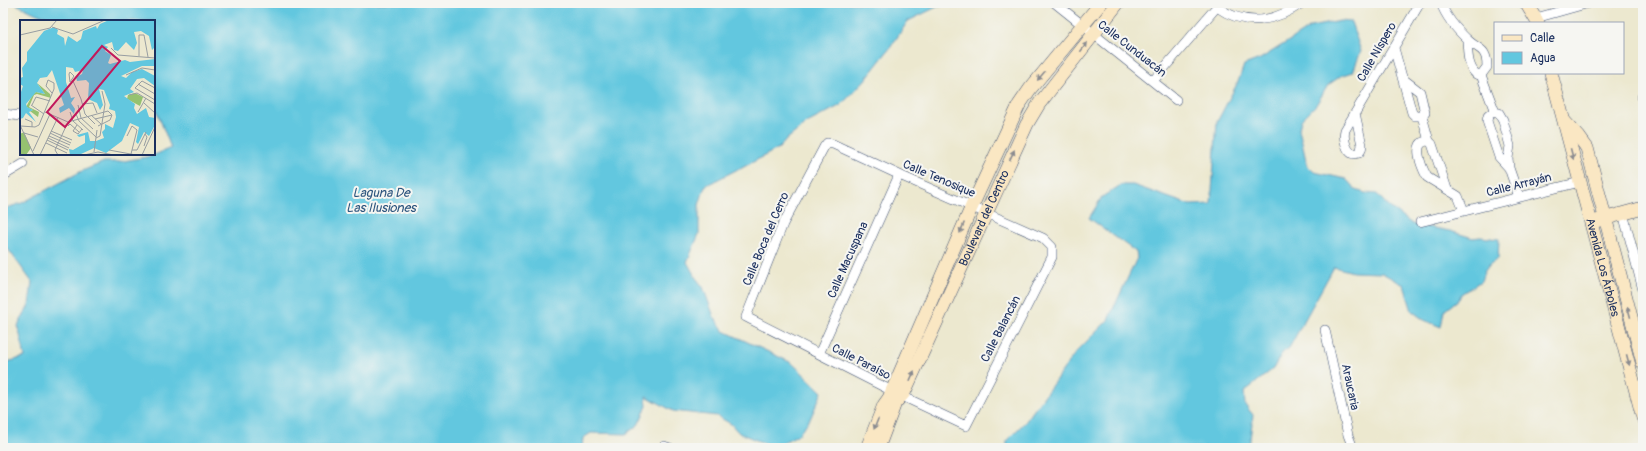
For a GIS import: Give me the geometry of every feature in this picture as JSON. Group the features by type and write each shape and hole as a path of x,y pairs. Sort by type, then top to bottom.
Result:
{"street":[{"name":"Calle Cunduacán","path":"1055,3 1176,100"},
{"name":"Boulevard del Centro","path":"867,448 897,393 986,213 1016,146 1035,110 1089,30 1101,3"},
{"name":"Boulevard del Centro","path":"897,393 972,206 1021,101 1089,30 1118,3"},
{"path":"1153,81 1219,5 1236,18 1264,19 1282,15 1302,3"},
{"name":"Calle Níspero","path":"1355,113 1420,3"},
{"path":"1441,3 1448,18 1467,40 1479,47 1485,55 1487,67 1482,75"},
{"path":"1526,3 1537,20 1590,3"},
{"path":"1467,40 1467,54 1472,69 1476,74 1482,75"},
{"path":"1394,48 1412,113 1415,116 1422,116"},
{"name":"Avenida Los Árboles","path":"1551,74 1622,340 1638,382 1643,418"},
{"path":"1482,75 1495,112 1499,113 1503,120 1510,146 1508,158 1509,168 1519,197"},
{"path":"1402,78 1420,92 1425,112 1422,116 1429,141 1432,144 1447,189"},
{"path":"1495,112 1488,116 1487,121 1499,157 1509,168"},
{"path":"3,114 20,116"},
{"name":"Avenida Los Árboles","path":"1562,116 1568,127 1583,142 1586,148 1643,363"},
{"path":"1429,141 1422,142 1418,149 1425,174 1430,179 1460,198 1464,211"},
{"name":"Calle Tenosique","path":"822,150 828,144 833,144 899,175 1043,238 1049,243"},
{"name":"Calle Boca del Cerro","path":"746,317 783,224 822,150"},
{"path":"3,176 23,164"},
{"name":"Calle Macuspana","path":"819,354 899,175"},
{"name":"Calle Arrayán","path":"1420,222 1580,182"},
{"path":"1590,222 1643,208"},
{"path":"1623,213 1643,290"},
{"name":"Calle Balancán","path":"966,426 1052,257 1052,249 1049,243"},
{"name":"Calle Paraíso","path":"746,317 966,426"},
{"name":"Araucaria","path":"1326,330 1348,435 1353,448"},
{"path":"1622,340 1636,336"},
{"name":"Boulevard del Centro","path":"878,448 889,407"}],"water":[{"name":"Laguna De Las Ilusiones","path":"14,3 945,3 908,21 890,48 864,81 841,105 807,123 787,139 779,148 705,186 699,205 699,234 687,262 703,287 714,317 724,331 792,363 822,392 810,419 799,434 774,447 739,433 731,424 717,416 673,411 646,396 647,406 638,425 626,434 591,433 583,438 582,448 3,448 3,363 25,357 18,326 29,305 32,282 3,242 3,209 22,203 80,172 104,162 118,162 152,156 171,148 155,107 155,20 59,20 37,14"},
{"path":"1340,21 1351,22 1361,51 1353,72 1341,76 1328,85 1316,105 1301,120 1299,129 1307,165 1314,172 1346,179 1356,190 1365,193 1377,194 1387,205 1412,224 1450,231 1473,238 1480,237 1499,239 1498,259 1490,264 1484,272 1481,281 1461,294 1459,299 1444,311 1441,327 1424,320 1412,311 1404,285 1382,273 1353,272 1334,267 1289,348 1282,353 1273,369 1244,392 1245,405 1253,415 1249,448 1007,448 1007,440 1026,421 1076,352 1108,320 1137,258 1136,252 1089,218 1102,197 1121,185 1133,185 1190,205 1211,204 1217,122 1238,82 1244,65 1260,59 1311,27"}]}
